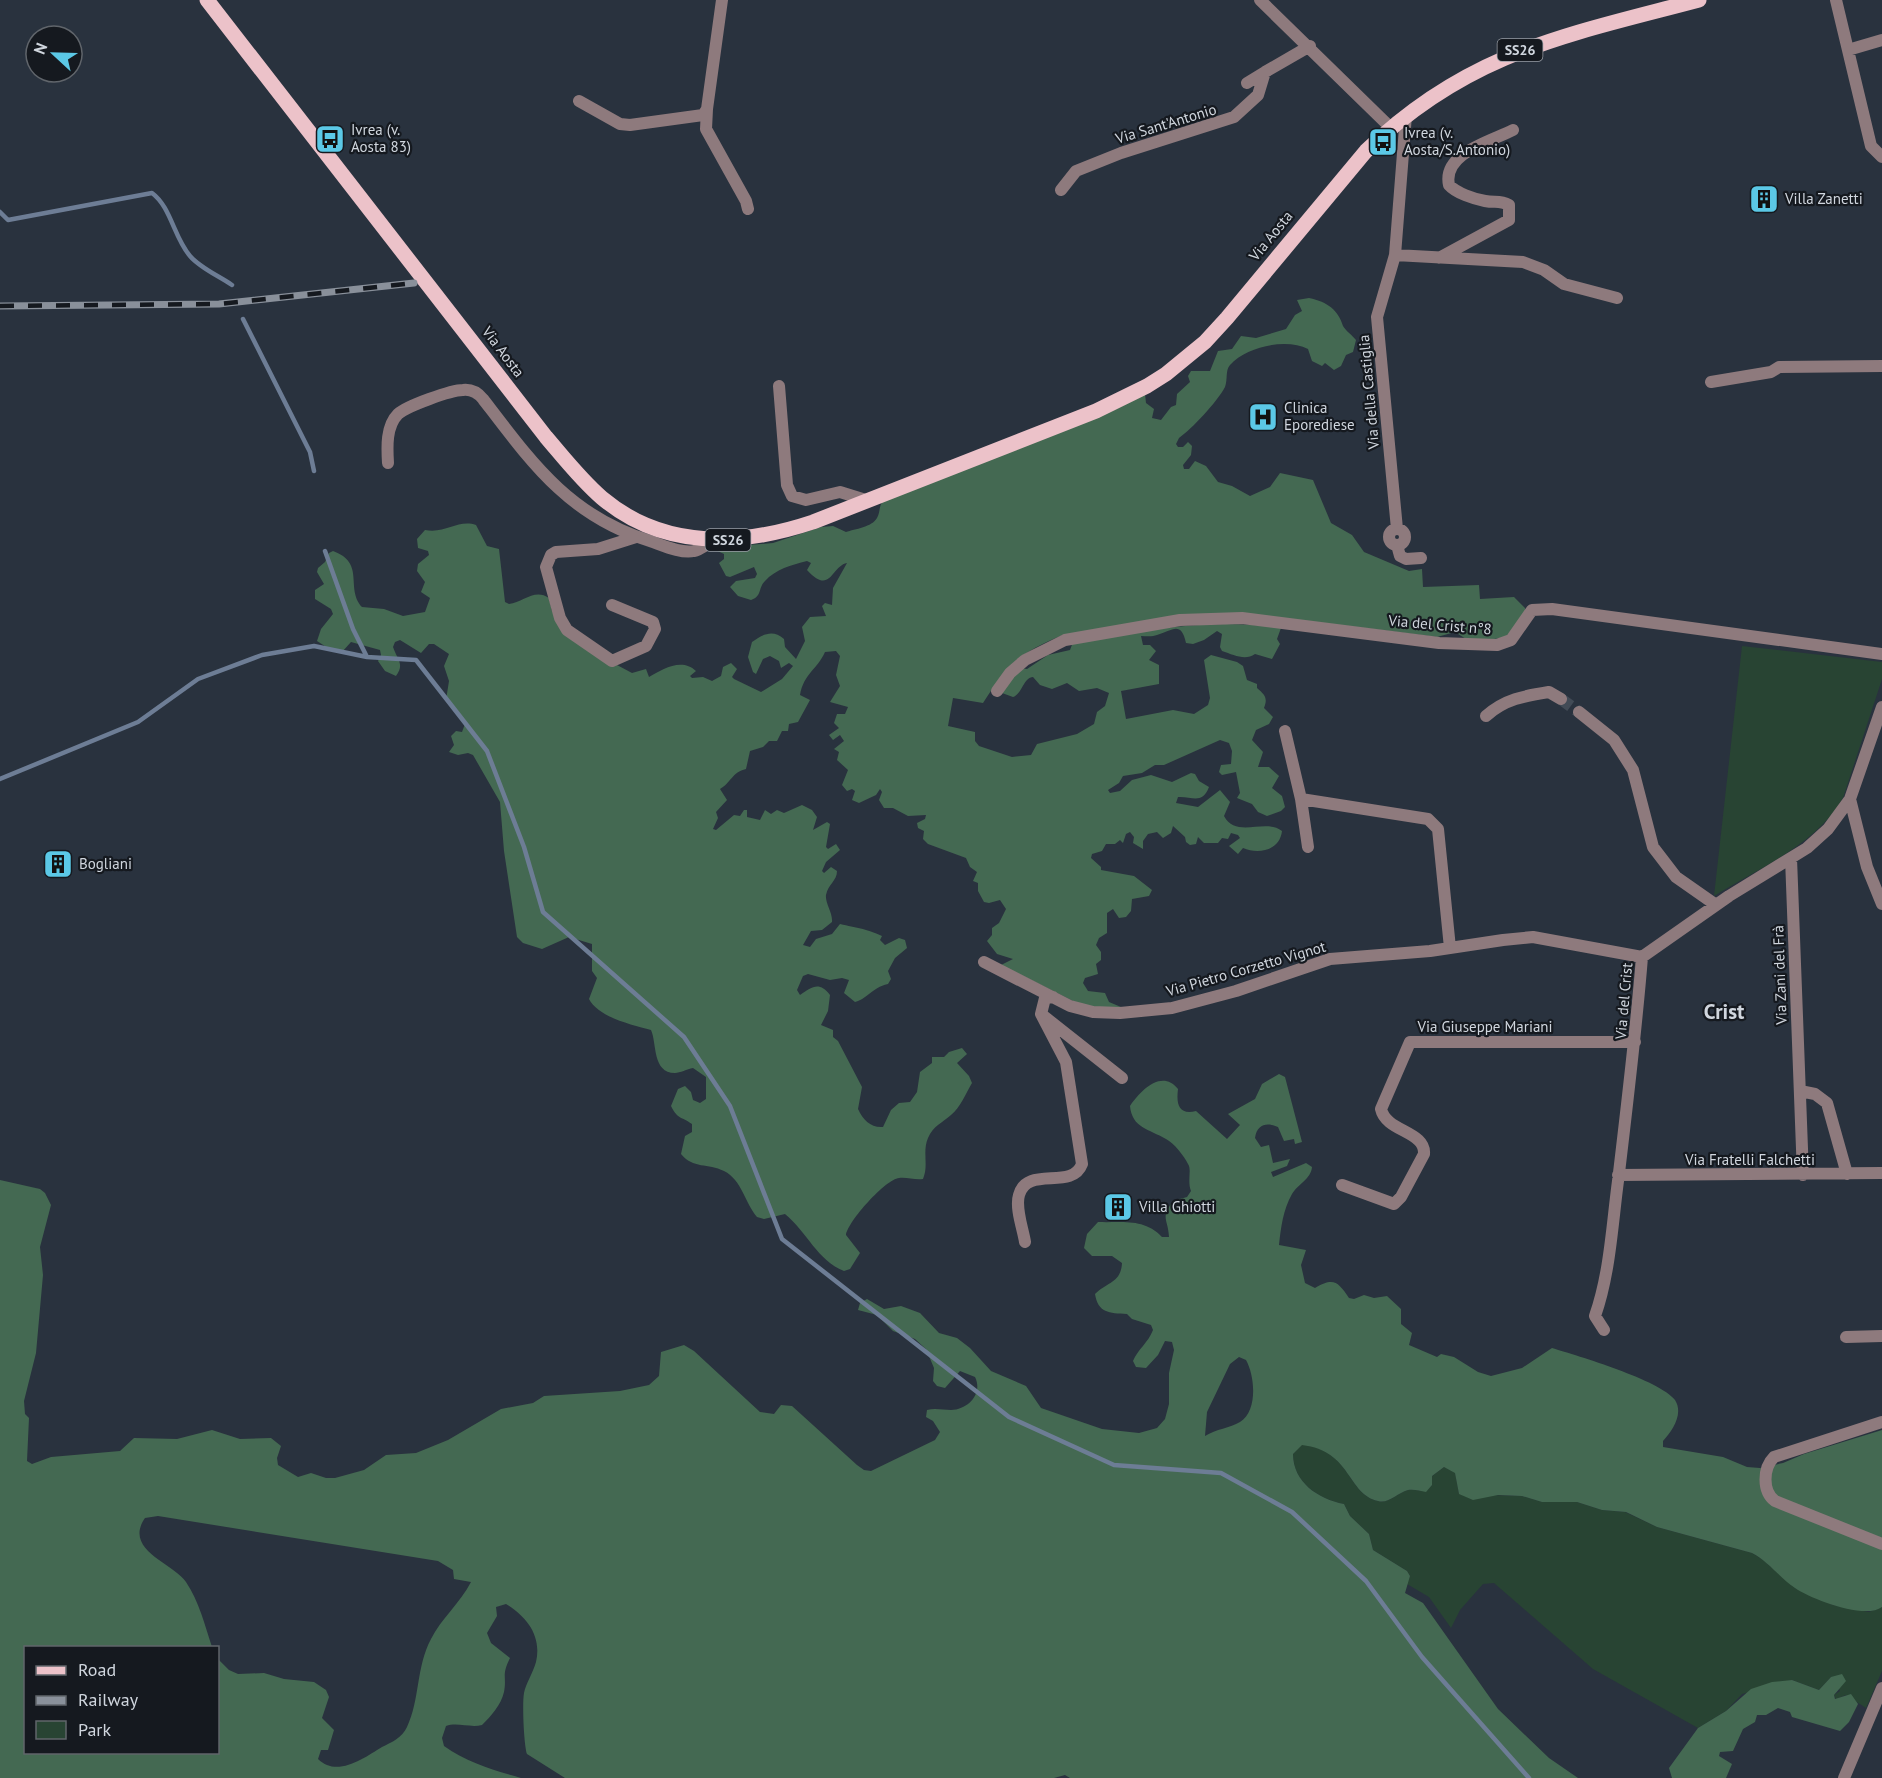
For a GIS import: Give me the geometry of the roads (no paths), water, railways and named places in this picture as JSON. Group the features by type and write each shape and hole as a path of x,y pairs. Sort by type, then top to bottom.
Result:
{"main road":[{"name":"Via Aosta","path":"207,0 546,437 582,480 603,499 636,519 680,535 714,540 771,536 869,501 1096,411 1166,374 1205,342 1227,318 1336,186 1390,128 1445,86 1523,49 1699,0"}],"street":[{"path":"722,0 706,129 746,201 748,209"},
{"path":"1260,0 1310,46 1390,128"},
{"path":"1836,0 1870,146 1882,157"},
{"path":"1848,50 1882,40"},
{"path":"1247,83 1310,46"},
{"name":"Via Sant'Antonio","path":"1061,190 1076,171 1121,153 1234,117 1258,94 1265,72"},
{"path":"579,101 620,124 630,125 700,116 707,109"},
{"name":"Via della Castiglia","path":"1406,115 1395,255 1377,317 1397,529 1405,536 1403,542 1397,545 1400,556 1406,559 1421,558"},
{"path":"1438,258 1509,220 1509,205 1501,200 1486,202 1458,192 1449,185 1448,179 1452,165 1462,155 1514,130"},
{"path":"1395,255 1523,262 1553,275 1564,284 1617,298"},
{"path":"1711,382 1771,372 1779,367 1882,366"},
{"path":"779,386 787,485 792,496 806,500 840,492 869,501"},
{"path":"388,463 390,427 398,415 410,408 461,389 474,391 541,471 573,502 594,518 636,537 668,547 695,551 714,540"},
{"path":"612,605 653,622 655,626 646,646 612,661 563,624 547,574 548,562 556,552 598,549 636,537"},
{"name":"Via del Crist n°8","path":"997,691 1010,673 1025,660 1057,643 1180,620 1242,618 1439,643 1497,645 1511,640 1532,610 1552,609 1882,654"},
{"path":"1486,716 1500,704 1519,697 1549,692 1561,699"},
{"name":"Via del Crist","path":"1604,1330 1595,1316 1602,1296 1618,1175 1635,1042 1642,957 1716,905 1791,858 1828,829 1850,799 1882,707"},
{"path":"1579,712 1614,740 1633,770 1653,848 1677,877 1716,905"},
{"path":"1285,731 1301,798 1308,847"},
{"path":"1301,798 1428,819 1434,823 1438,829 1450,948"},
{"path":"1850,799 1868,867 1882,904"},
{"name":"Via Zani del Frà","path":"1791,858 1803,1175"},
{"name":"Via Pietro Corzetto Vignot","path":"984,962 1070,1006 1093,1012 1148,1012 1236,991 1330,959 1450,948 1533,937 1642,957"},
{"path":"1025,1242 1018,1197 1022,1189 1031,1180 1072,1174 1082,1164 1066,1062 1041,1014 1045,998 1053,997"},
{"path":"1041,1014 1122,1078"},
{"name":"Via Giuseppe Mariani","path":"1342,1185 1394,1204 1401,1197 1424,1154 1420,1141 1383,1117 1382,1109 1410,1042 1635,1042"},
{"path":"1800,1091 1815,1094 1827,1102 1847,1174"},
{"name":"Via Fratelli Falchetti","path":"1618,1175 1882,1173"},
{"path":"1846,1338 1882,1336"},
{"path":"1882,1422 1774,1457 1769,1462 1765,1477 1767,1491 1775,1501 1882,1545"},
{"path":"1845,1778 1882,1688"}],"waterway":[{"path":"0,212 8,220 152,193 164,206 180,241 190,256 204,268 232,285"},
{"path":"243,319 310,452 314,471"},
{"path":"325,551 353,629 367,657"},
{"path":"0,779 138,722 198,679 262,655 314,646 367,657 416,660 487,751 524,847 543,912 684,1037 730,1106 782,1239 1009,1417 1114,1465 1221,1473 1292,1512 1366,1581 1422,1657 1529,1778"}],"tunnel":[{"path":"1561,699 1579,712"}],"railway":[{"path":"0,306 219,304 414,283"}],"place":[{"name":"Ivrea (v. Aosta 83)","path":"330,139"},
{"name":"Ivrea (v. Aosta/S.Antonio)","path":"1383,142"},
{"name":"Villa Zanetti","path":"1764,199"},
{"name":"Clinica Eporediese","path":"1263,417"},
{"name":"Bogliani","path":"58,864"},
{"name":"Villa Ghiotti","path":"1118,1207"}],"district":[{"name":"Crist","path":"1724,1012"}]}
